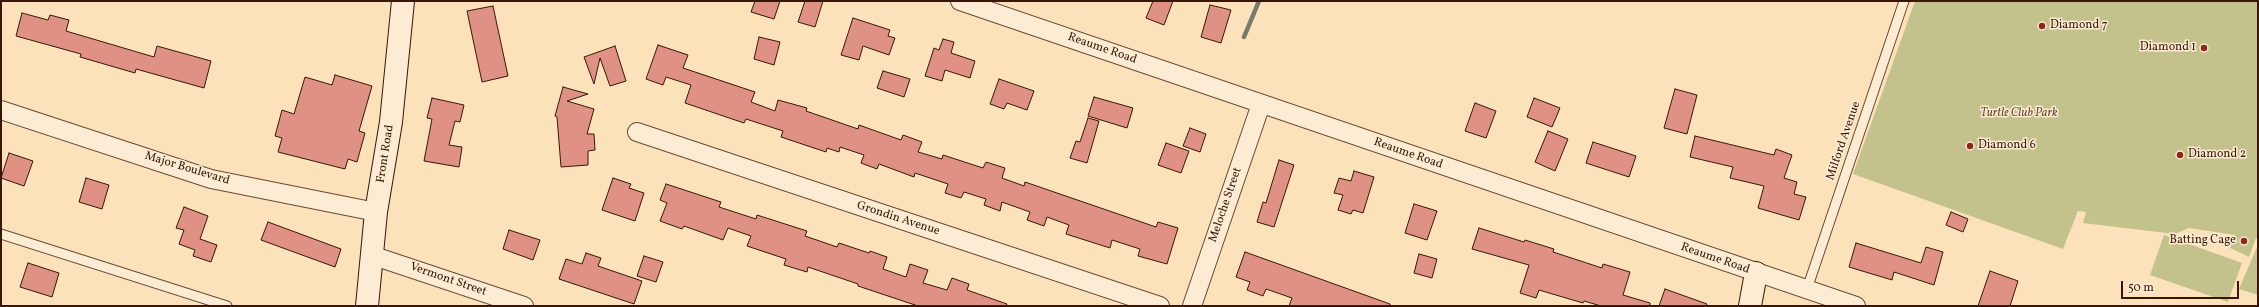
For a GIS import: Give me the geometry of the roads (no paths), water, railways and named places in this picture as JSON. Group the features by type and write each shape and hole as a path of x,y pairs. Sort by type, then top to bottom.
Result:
{"main road":[{"name":"Front Road","path":"367,306 376,212 391,122 403,1"},
{"path":"1750,306 1756,273"}],"street":[{"name":"Reaume Road","path":"960,1 1856,306"},
{"name":"Meloche Street","path":"1192,306 1261,104"},
{"name":"Major Boulevard","path":"1,110 211,179 376,212"},
{"name":"Grondin Avenue","path":"637,132 1160,306"},
{"name":"Vermont Street","path":"371,256 524,306"}],"lane":[{"name":"Milford Avenue","path":"1806,289 1904,1"},
{"path":"1,234 227,306"}],"waterway":[{"path":"1244,37 1259,1"}],"place":[{"name":"Diamond 7","path":"2042,26"},
{"name":"Diamond 1","path":"2204,48"},
{"name":"Diamond 6","path":"1970,146"},
{"name":"Diamond 2","path":"2180,155"},
{"name":"Batting Cage","path":"2244,241"}],"park label":[{"name":"Turtle Club Park","path":"2019,114"}]}
